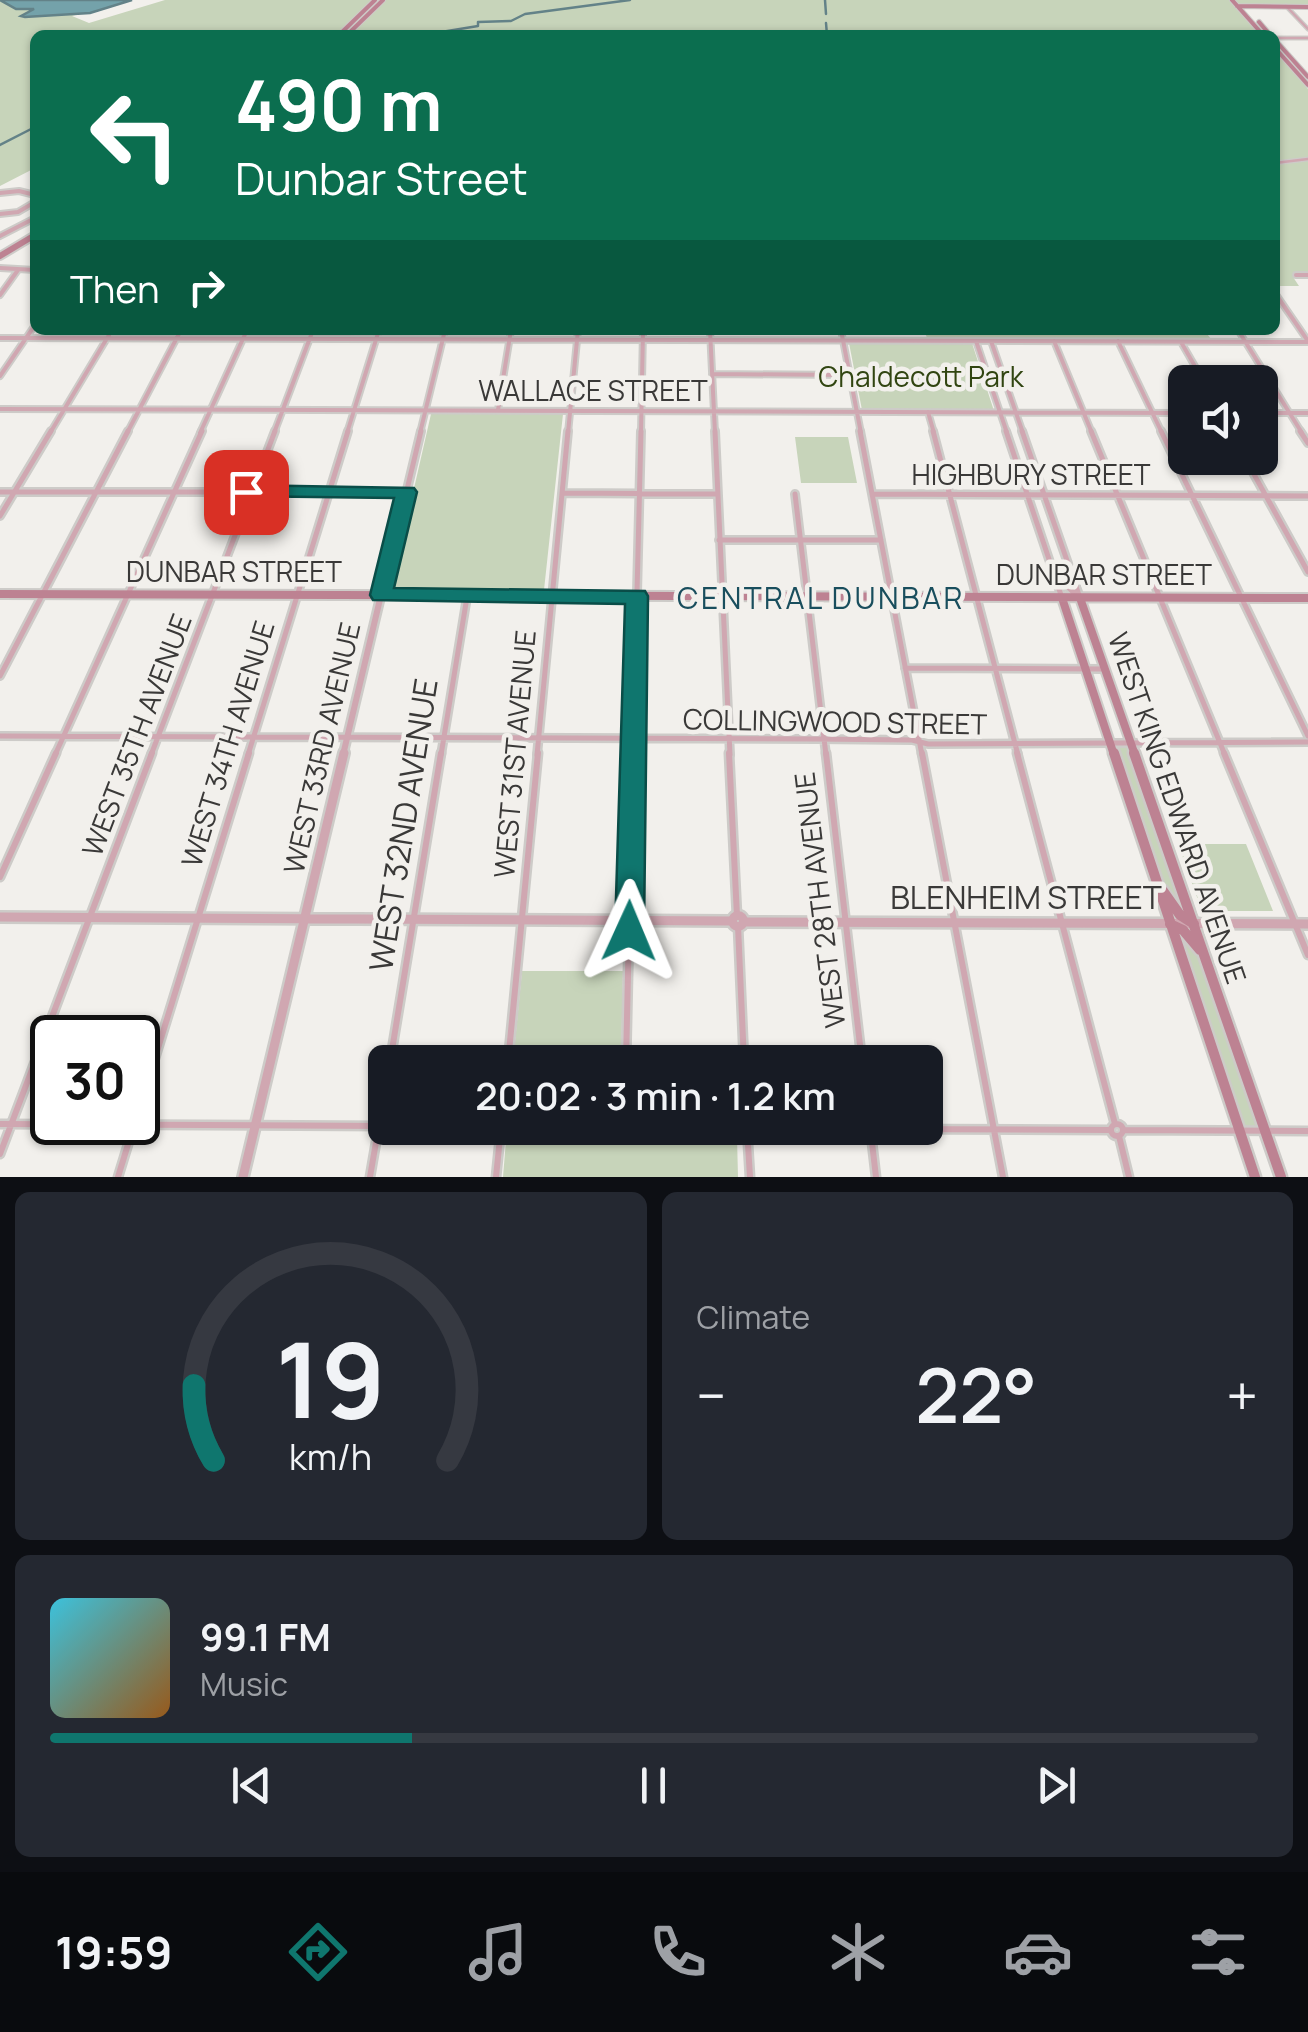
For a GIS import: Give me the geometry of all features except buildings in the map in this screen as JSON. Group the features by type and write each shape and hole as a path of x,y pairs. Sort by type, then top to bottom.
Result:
{"main road":[{"path":"344,30 375,0"},
{"path":"352,30 383,0"},
{"path":"1232,0 1265,6 1308,6"},
{"path":"1241,3 1265,30"},
{"path":"1280,47 1305,74 1308,85"},
{"path":"1280,52 1305,74"},
{"path":"0,253 30,235"},
{"name":"DUNBAR STREET","path":"0,594 1308,598"},
{"path":"1062,598 1074,603 1088,620"},
{"name":"WEST KING EDWARD AVENUE","path":"1062,598 1254,1177"},
{"name":"WEST KING EDWARD AVENUE","path":"1080,598 1282,1177"},
{"path":"1154,874 1178,914 1194,924"},
{"path":"1170,924 1183,930 1206,962"}],"street":[{"path":"1286,6 1308,29"},
{"path":"1280,37 1308,38"},
{"path":"1280,162 1308,159"},
{"path":"0,194 30,194"},
{"path":"0,214 30,207"},
{"path":"0,236 30,221"},
{"path":"0,268 30,270"},
{"path":"0,295 18,270"},
{"path":"1296,275 1308,275"},
{"path":"1280,300 1308,342"},
{"path":"1,374 30,332"},
{"path":"0,516 109,335"},
{"path":"0,676 178,335"},
{"path":"0,877 245,335"},
{"name":"WEST 35TH AVENUE","path":"0,1154 310,335"},
{"name":"WEST 34TH AVENUE","path":"160,1042 377,335"},
{"name":"WEST 33RD AVENUE","path":"243,1177 444,335"},
{"path":"498,410 511,335"},
{"name":"WEST 31ST AVENUE","path":"510,1045 578,335"},
{"path":"626,1045 644,335"},
{"path":"710,335 743,1045"},
{"path":"776,335 777,340"},
{"path":"842,335 1002,1177"},
{"path":"1241,335 1308,443"},
{"path":"0,338 1308,342"},
{"name":"WEST KING EDWARD AVENUE","path":"976,341 1062,598"},
{"name":"WEST KING EDWARD AVENUE","path":"991,341 1080,598"},
{"path":"1054,341 1308,955"},
{"path":"1118,341 1308,739"},
{"path":"1181,342 1194,365"},
{"path":"712,374 850,374"},
{"name":"WALLACE STREET","path":"0,409 1168,412"},
{"path":"928,412 1129,1177"},
{"path":"1278,413 1308,413"},
{"path":"1254,475 1308,572"},
{"path":"0,492 406,492"},
{"path":"562,493 718,494"},
{"name":"WEST 28TH AVENUE","path":"794,494 860,1045"},
{"name":"HIGHBURY STREET","path":"874,494 1308,496"},
{"path":"720,540 880,540"},
{"path":"1052,567 1068,590 1080,598"},
{"name":"WEST 32ND AVENUE","path":"393,1045 467,596"},
{"path":"906,668 1104,669"},
{"name":"COLLINGWOOD STREET","path":"0,736 824,739 1112,745 1130,741 1308,739"},
{"name":"BLENHEIM STREET","path":"0,918 1308,924"},
{"path":"0,1124 30,1124"},
{"path":"160,1124 368,1126"},
{"path":"943,1130 1308,1131"},
{"path":"118,1177 128,1145"},
{"path":"370,1177 378,1145"},
{"path":"496,1177 499,1145"},
{"path":"748,1145 750,1177"},
{"path":"872,1145 876,1177"}],"green space":[{"path":"0,0 132,0 72,16 89,23 165,0 1308,0 1308,5 1233,5 1256,30 30,30 30,171 0,186"},
{"path":"1280,56 1308,89 1308,158 1291,160 1308,161 1308,277 1293,277 1299,286 1280,286"},
{"path":"926,335 1208,335 1211,339"},
{"name":"Chaldecott Park","path":"849,343 972,343 994,411 862,410"},
{"path":"431,414 563,414 544,590 391,589"},
{"path":"795,437 848,437 857,483 801,483"},
{"path":"1128,746 1185,914 1165,891 1115,748"},
{"path":"1178,844 1246,844 1273,911 1202,911"},
{"path":"1182,931 1199,952 1258,1126 1242,1126 1176,932"},
{"path":"522,971 623,971 621,1045 515,1045"},
{"path":"506,1145 737,1145 738,1177 503,1177"}],"water":[{"path":"0,0 132,0 90,13 25,17 21,16 34,9 16,9"}],"waterway":[{"path":"454,30 478,26 478,22 511,21 525,14 630,0"},
{"path":"825,0 826,14"},
{"path":"826,23 827,30"},
{"path":"0,145 30,130"}],"district":[{"name":"CENTRAL DUNBAR","path":"821,599"}],"route":[{"path":"246,492 406,492 381,595 637,596 629,931"}]}
